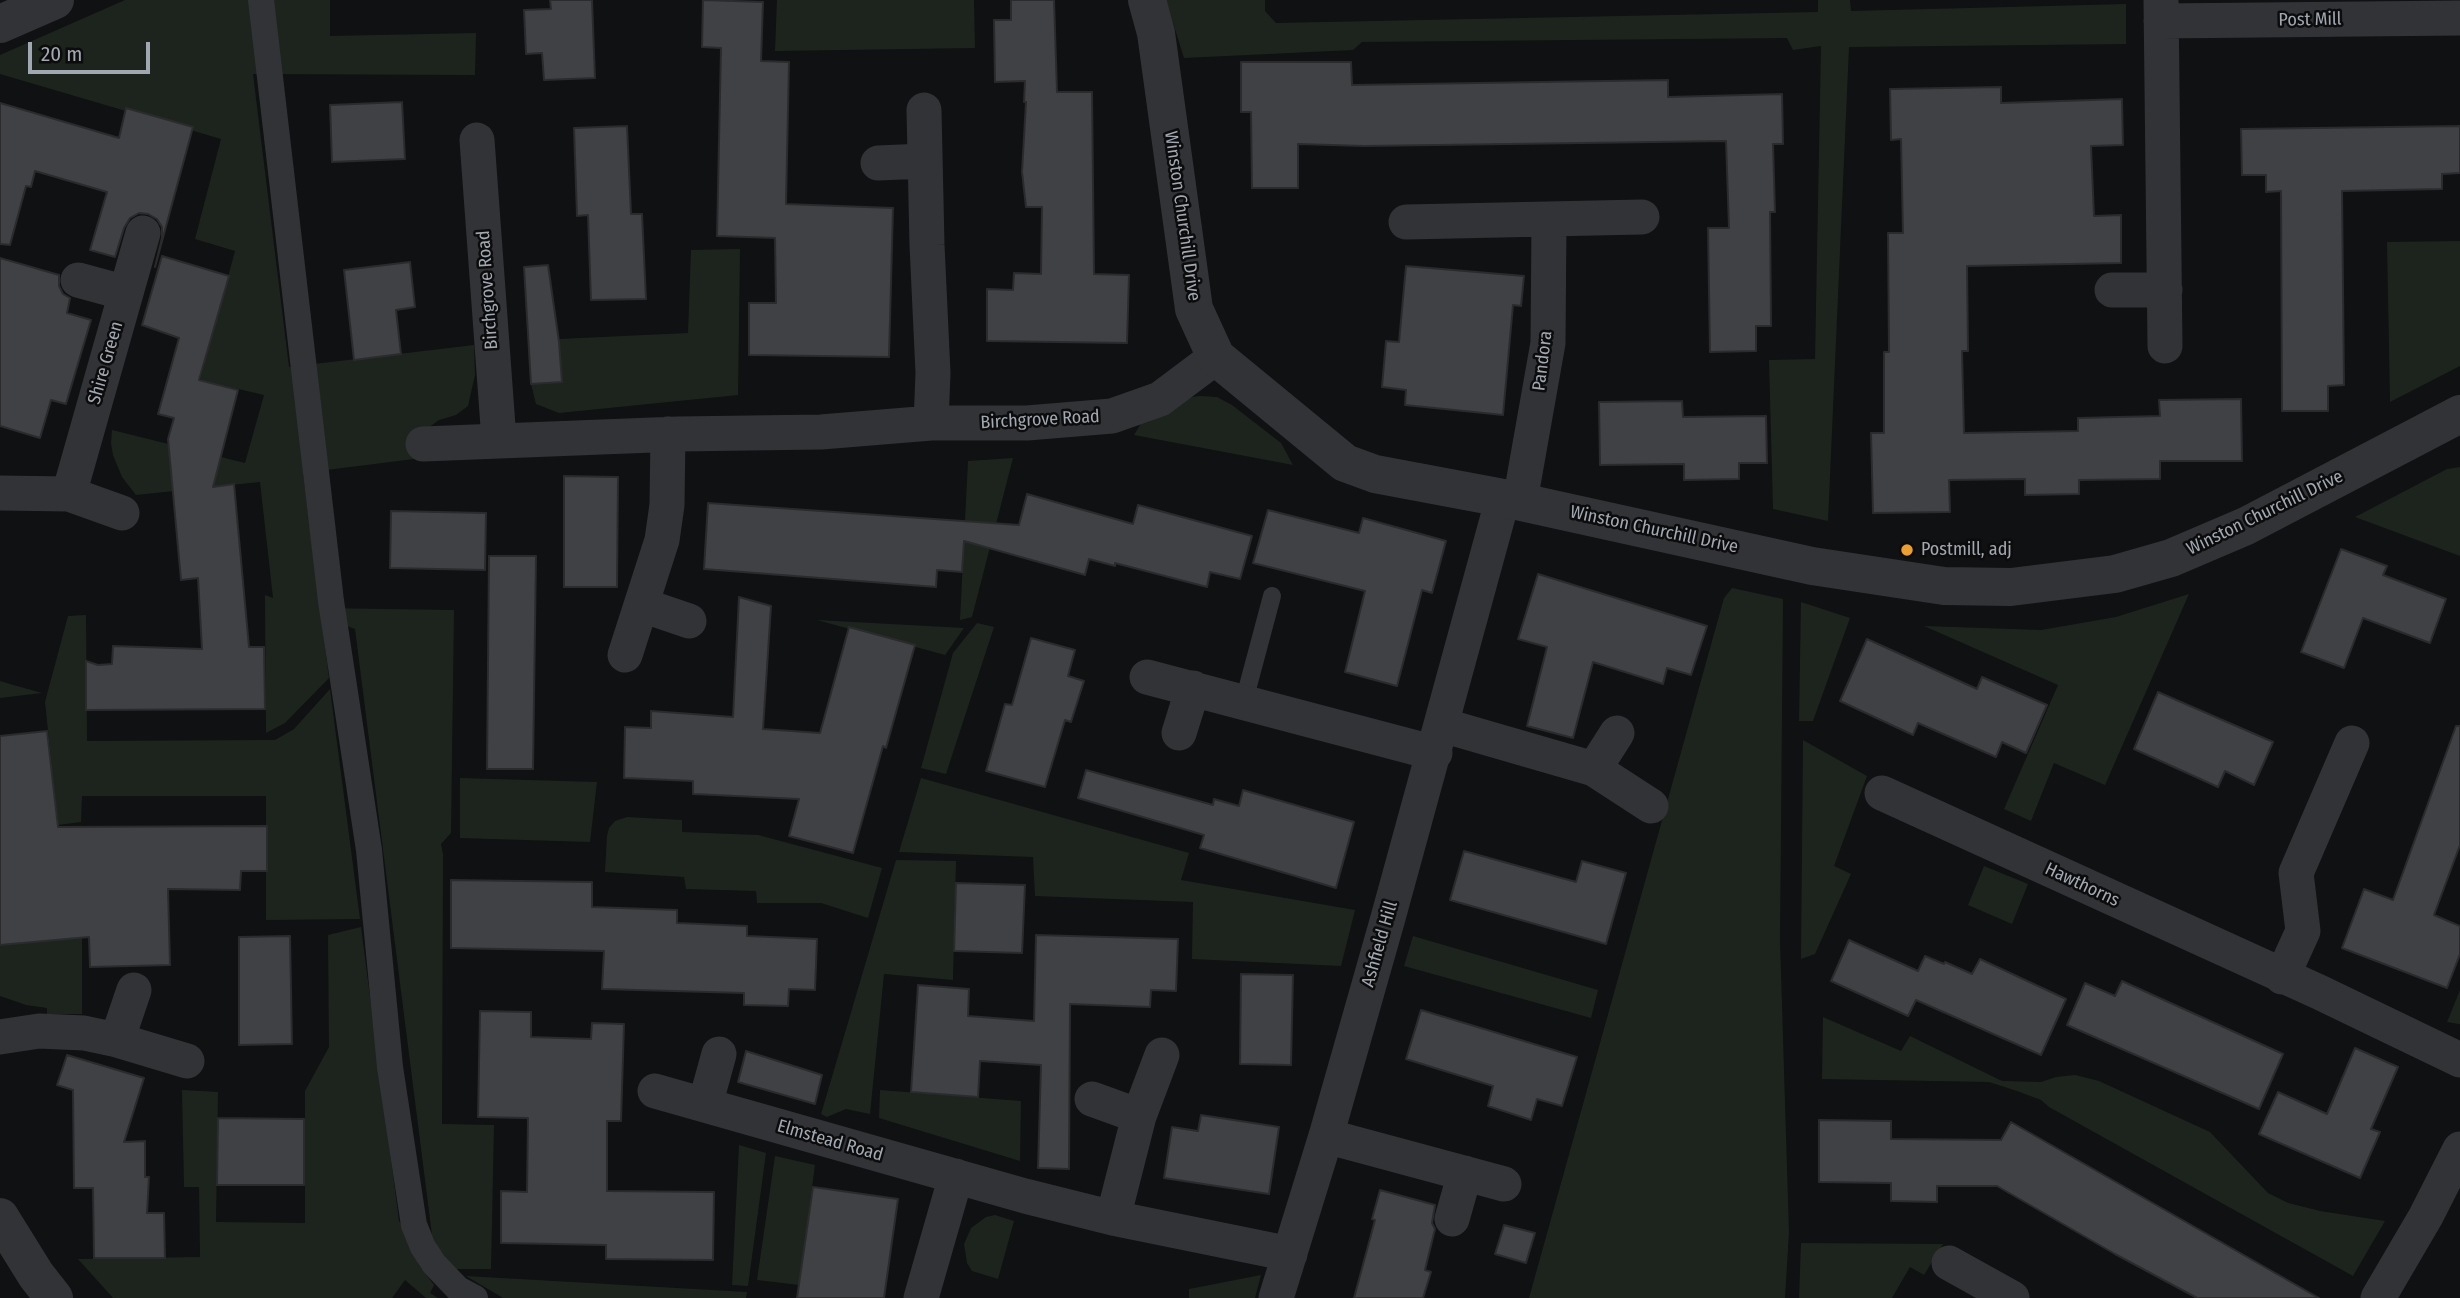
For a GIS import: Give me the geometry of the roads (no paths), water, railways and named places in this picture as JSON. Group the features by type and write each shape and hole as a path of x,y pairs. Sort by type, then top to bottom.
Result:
{"street":[{"path":"0,24 55,0"},
{"path":"261,0 331,601 369,850 390,1067 414,1225 433,1265 458,1289 475,1298"},
{"name":"Winston Churchill Drive","path":"1147,0 1156,33 1194,309 1216,357 1345,463 1387,477 1511,499 1812,566 1944,586 2011,587 2115,574 2171,558 2246,526 2460,414"},
{"name":"Post Mill","path":"2165,346 2161,11 2460,18"},
{"path":"924,110 933,373 931,423"},
{"name":"Birchgrove Road","path":"477,140 499,440"},
{"path":"878,163 925,161"},
{"path":"1406,222 1642,217"},
{"name":"Pandora","path":"1511,499 1548,343 1549,220"},
{"name":"Shire Green","path":"69,494 142,233"},
{"path":"78,279 126,293"},
{"path":"2112,290 2165,290"},
{"name":"Birchgrove Road","path":"423,444 668,434 821,432 931,423 1027,423 1112,416 1160,399 1216,357"},
{"path":"625,654 663,540 667,505 668,434"},
{"path":"0,493 69,494 122,513"},
{"name":"Ashfield Hill","path":"1276,1298 1326,1136 1438,739 1511,499"},
{"path":"642,605 689,621"},
{"path":"1147,677 1244,701 1594,769 1651,806"},
{"path":"1179,733 1193,688"},
{"path":"1594,769 1617,733"},
{"path":"2282,977 2303,931 2296,873 2352,743"},
{"name":"Hawthorns","path":"1882,793 2460,1060"},
{"path":"117,1040 134,990"},
{"path":"0,1037 39,1031 84,1034 117,1040 187,1061"},
{"path":"705,1105 719,1054"},
{"path":"1113,1218 1139,1116 1162,1055"},
{"name":"Elmstead Road","path":"655,1091 956,1177 1113,1218 1290,1254"},
{"path":"1092,1098 1139,1116"},
{"path":"1326,1136 1504,1184"},
{"path":"2378,1298 2426,1216 2460,1149"},
{"path":"1452,1219 1465,1172"},
{"path":"932,1295 956,1177"},
{"path":"0,1217 36,1275 54,1298"},
{"path":"1949,1263 2012,1298"}],"lane":[{"path":"1244,701 1272,596"}],"place":[{"name":"Postmill, adj","path":"1907,550"}]}
